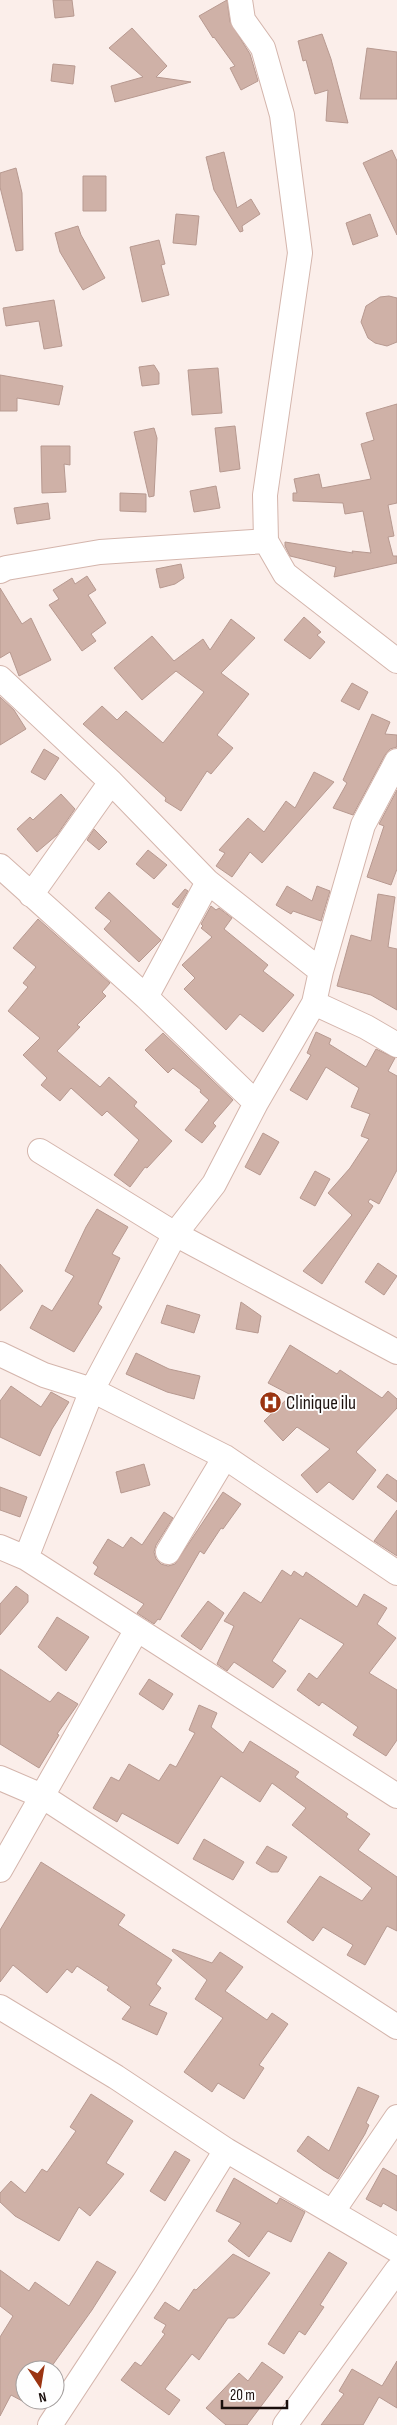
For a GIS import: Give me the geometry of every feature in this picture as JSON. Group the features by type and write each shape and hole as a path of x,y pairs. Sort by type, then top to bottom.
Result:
{"street":[{"path":"240,0 243,20 263,48 282,115 300,253 265,496 266,541 285,574 397,661"},
{"path":"0,571 6,568 100,552 266,541"},
{"path":"0,678 111,782 208,882 321,971"},
{"path":"26,1558 92,1390 175,1234 214,1184 256,1102 314,1003 321,971 363,825 397,761"},
{"path":"31,895 111,782"},
{"path":"0,866 146,997 256,1102"},
{"path":"146,997 208,882"},
{"path":"314,1003 366,1027 397,1045"},
{"path":"40,1151 175,1234 397,1352"},
{"path":"0,1354 44,1375 92,1390 225,1457 397,1573"},
{"path":"168,1552 225,1457"},
{"path":"0,1547 26,1558 136,1631 397,1796"},
{"path":"0,1870 136,1631"},
{"path":"0,1778 42,1796 397,2027"},
{"path":"0,2007 116,2077 226,2150 397,2250"},
{"path":"333,2211 397,2117"},
{"path":"50,2425 144,2282 226,2150"},
{"path":"285,2425 397,2270"}],"building":[{"path":"53,0 72,0 74,16 55,18"},
{"path":"227,0 230,22 250,54 258,81 241,90 230,68 235,66 199,16"},
{"path":"132,28 167,66 156,77 191,82 115,102 111,86 143,77 109,48"},
{"path":"322,34 331,59 348,123 326,121 328,90 315,94 306,60 303,61 298,41"},
{"path":"367,48 397,52 397,99 360,99"},
{"path":"53,64 75,66 73,84 51,81"},
{"path":"392,150 397,161 397,235 363,163"},
{"path":"224,152 237,208 251,199 260,214 242,226 243,231 240,232 214,190 206,157"},
{"path":"16,168 22,193 23,250 16,251 0,187 0,173"},
{"path":"83,176 106,176 106,211 83,211"},
{"path":"176,214 199,216 196,245 173,243"},
{"path":"370,214 378,236 353,245 346,223"},
{"path":"78,226 105,278 83,290 60,252 55,233"},
{"path":"159,240 165,264 161,265 169,295 142,302 130,247"},
{"path":"389,296 397,298 397,342 387,346 375,343 368,338 361,322 366,306 380,297"},
{"path":"54,300 62,346 44,349 39,321 6,326 3,308"},
{"path":"154,365 159,373 159,384 142,386 139,367"},
{"path":"218,368 222,413 192,415 188,370"},
{"path":"0,375 63,386 59,405 17,398 17,411 0,411"},
{"path":"397,404 397,503 388,505 394,536 388,537 393,556 397,556 397,563 334,577 336,567 290,556 285,542 353,553 352,551 371,553 363,511 345,514 343,503 293,501 293,493 297,493 294,479 319,474 322,488 371,479 361,444 374,440 366,413"},
{"path":"235,426 240,469 220,472 215,428"},
{"path":"154,428 157,438 154,496 149,497 134,432"},
{"path":"41,446 70,446 70,465 64,464 66,492 42,493"},
{"path":"216,486 220,508 194,512 190,491"},
{"path":"120,493 146,494 146,512 120,511"},
{"path":"48,503 50,519 17,524 14,508"},
{"path":"181,564 184,578 175,584 160,588 156,569"},
{"path":"87,576 96,590 88,595 106,623 91,634 96,641 82,651 49,605 59,599 53,590 72,578 75,584"},
{"path":"0,588 22,624 31,618 51,660 19,676 10,652 0,658"},
{"path":"304,617 321,632 317,635 325,642 310,659 284,640"},
{"path":"231,619 255,638 221,673 249,694 217,735 233,748 211,774 207,771 181,811 165,801 166,798 83,724 102,706 117,720 126,711 163,743 204,692 176,671 142,700 114,668 152,636 174,661 203,639 210,650"},
{"path":"352,683 368,692 359,710 341,701"},
{"path":"0,697 14,710 26,729 0,745"},
{"path":"372,714 390,722 385,734 397,735 397,747 390,749 385,755 353,815 333,808 347,783 343,780"},
{"path":"44,749 59,758 45,780 31,772"},
{"path":"314,772 334,782 262,863 250,852 232,877 216,866 225,853 219,850 248,818 264,832 286,801 295,808"},
{"path":"397,790 397,869 391,885 367,877 384,826 379,824"},
{"path":"61,794 75,809 57,835 37,852 17,829 30,817 33,820"},
{"path":"94,829 107,842 99,850 87,840"},
{"path":"148,850 167,865 154,879 136,864"},
{"path":"287,886 312,901 317,886 330,891 321,921 293,911 291,914 276,905"},
{"path":"185,889 188,891 178,908 172,904"},
{"path":"109,892 161,940 139,962 104,929 111,921 95,908"},
{"path":"378,894 395,897 388,947 397,949 397,1010 371,995 337,986 351,935 371,941"},
{"path":"211,906 216,910 219,908 232,918 224,929 268,965 263,971 294,995 263,1032 240,1014 226,1030 184,989 195,978 182,965 212,937 201,928 203,926 201,924"},
{"path":"38,919 110,983 102,992 106,996 77,1025 80,1027 57,1051 100,1087 109,1077 137,1102 134,1106 172,1141 147,1168 145,1167 130,1187 114,1175 139,1140 107,1111 102,1116 71,1088 60,1101 41,1085 47,1078 23,1055 40,1038 8,1011 28,987 23,983 36,967 13,948"},
{"path":"316,1032 331,1039 329,1044 366,1067 376,1049 395,1058 388,1071 397,1076 397,1170 379,1204 370,1199 368,1202 373,1206 322,1284 303,1271 352,1215 328,1193 350,1168 369,1139 361,1136 370,1114 351,1107 359,1088 326,1067 307,1100 290,1090 311,1055 307,1053"},
{"path":"163,1033 233,1100 213,1123 216,1126 202,1143 185,1130 209,1100 200,1092 201,1090 173,1068 168,1073 145,1050"},
{"path":"263,1133 279,1142 260,1175 245,1167"},
{"path":"315,1171 330,1179 315,1206 300,1198"},
{"path":"97,1209 128,1227 112,1254 120,1258 98,1304 102,1307 74,1352 30,1328 42,1305 52,1311 74,1276 65,1271 86,1227"},
{"path":"378,1263 397,1276 384,1295 365,1282"},
{"path":"0,1264 23,1291 0,1311"},
{"path":"241,1302 261,1316 258,1333 236,1329"},
{"path":"167,1305 200,1315 194,1333 161,1323"},
{"path":"290,1345 337,1374 340,1370 382,1398 388,1391 397,1399 397,1408 356,1452 376,1470 353,1500 329,1482 317,1493 301,1475 330,1449 297,1427 283,1441 264,1421 291,1395 268,1383"},
{"path":"136,1353 169,1369 200,1376 194,1399 167,1392 126,1374"},
{"path":"11,1386 41,1407 51,1392 69,1402 52,1429 40,1456 0,1437 0,1401"},
{"path":"144,1464 150,1485 121,1493 116,1472"},
{"path":"387,1474 397,1481 397,1502 377,1487"},
{"path":"0,1487 27,1497 20,1517 0,1510"},
{"path":"223,1492 241,1504 223,1529 221,1528 204,1554 200,1551 160,1620 158,1619 154,1624 137,1613 144,1604 94,1574 98,1567 93,1563 108,1539 123,1548 131,1537 142,1545 164,1512 173,1518 156,1545 154,1552 156,1559 161,1564 168,1566 175,1564"},
{"path":"397,1510 397,1556 374,1541"},
{"path":"282,1570 291,1576 294,1571 303,1577 306,1572 357,1607 364,1594 387,1608 377,1624 396,1638 369,1673 397,1690 397,1740 386,1756 353,1735 358,1727 322,1702 319,1706 297,1690 309,1673 317,1679 344,1644 300,1618 272,1661 286,1671 273,1688 234,1662 227,1671 217,1664 234,1626 224,1621 244,1592 261,1603"},
{"path":"16,1586 28,1595 28,1602 0,1635 0,1604"},
{"path":"208,1601 224,1613 201,1650 181,1636"},
{"path":"57,1617 89,1637 66,1671 38,1647"},
{"path":"0,1669 50,1702 58,1692 78,1704 57,1734 59,1735 39,1768 0,1744"},
{"path":"149,1679 173,1694 163,1710 139,1694"},
{"path":"199,1705 217,1713 211,1727 243,1753 250,1741 299,1772 295,1777 348,1814 346,1817 370,1834 358,1850 397,1877 397,1931 387,1926 365,1965 347,1955 353,1945 323,1927 313,1941 287,1922 320,1876 362,1901 372,1888 292,1825 306,1808 272,1783 260,1802 221,1776 178,1844 122,1813 117,1822 93,1808 111,1777 119,1781 129,1764 159,1781 170,1764 176,1767 195,1733 189,1730"},
{"path":"204,1839 244,1862 233,1880 193,1859"},
{"path":"267,1846 287,1857 278,1872 271,1872 256,1863"},
{"path":"41,1862 125,1915 118,1925 172,1960 156,1984 161,1988 149,2005 167,2013 157,2035 122,2019 131,2007 107,1990 109,1987 77,1966 72,1973 67,1969 47,1993 13,1965 0,1982 0,1930"},
{"path":"173,1949 212,1963 220,1952 243,1967 225,1991 267,2020 272,2013 288,2024 259,2065 264,2068 244,2099 218,2083 212,2092 184,2072 223,2018 195,1999 207,1980 172,1951"},
{"path":"358,2087 379,2096 366,2123 369,2125 365,2134 338,2179 297,2151 308,2136 329,2151"},
{"path":"91,2094 133,2121 106,2163 124,2174 90,2216 79,2207 59,2241 15,2216 0,2202 0,2193 11,2181 25,2193 42,2169 47,2172 76,2131 70,2127"},
{"path":"175,2151 190,2160 165,2201 150,2191"},
{"path":"383,2168 397,2176 397,2211 383,2203 381,2207 366,2199"},
{"path":"234,2178 277,2204 280,2198 305,2212 291,2242 268,2231 249,2257 228,2241 241,2223 216,2211"},
{"path":"329,2252 347,2263 320,2305 324,2307 305,2335 299,2331 284,2354 268,2344"},
{"path":"233,2254 270,2273 239,2314 234,2318 228,2318 199,2360 192,2354 165,2389 180,2400 169,2415 121,2380 135,2362 141,2366 165,2334 162,2332 166,2325 154,2318 165,2302 179,2311 194,2289 196,2290"},
{"path":"97,2261 116,2272 92,2310 56,2360 15,2360 15,2397 11,2395 0,2416 0,2337 13,2316 0,2306 0,2270 29,2291 35,2282 69,2306"},
{"path":"397,2361 397,2408 379,2397 363,2425 321,2425 344,2394 339,2391 352,2369 382,2386"},
{"path":"262,2362 283,2377 247,2425 226,2425 206,2408 239,2373 248,2381"}],"place":[{"name":"Clinique ilu","path":"270,1403"}]}
